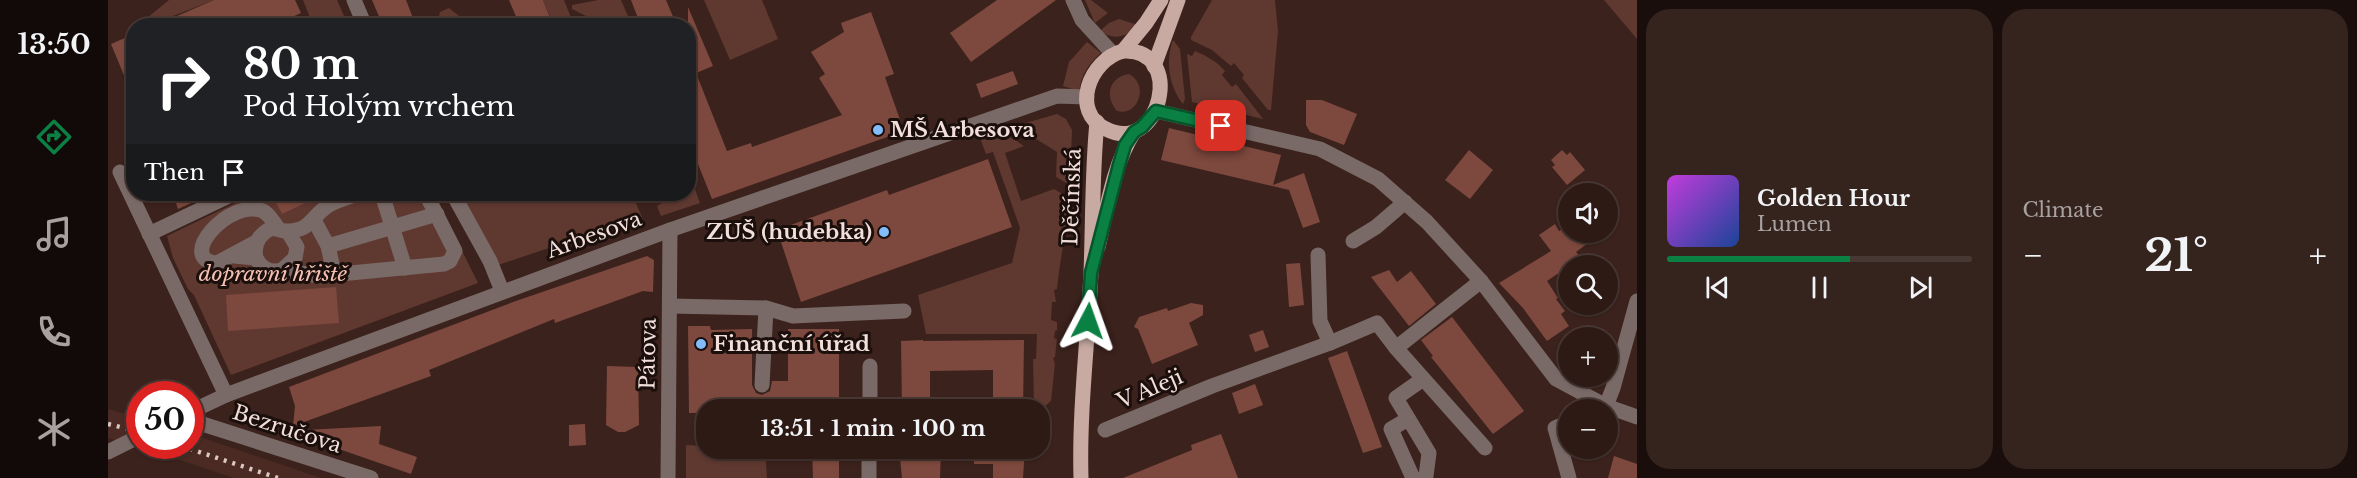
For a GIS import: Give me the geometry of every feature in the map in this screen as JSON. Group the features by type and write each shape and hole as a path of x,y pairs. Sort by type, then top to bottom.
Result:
{"main road":[{"path":"1087,97 1093,73 1118,53 1140,30 1161,0"},
{"path":"1154,66 1178,0"},
{"path":"1118,53 1140,53 1154,66 1159,75 1160,89 1156,111"},
{"name":"Děčínská","path":"1087,97 1090,111 1103,128 1111,132 1134,132"},
{"name":"Děčínská","path":"1091,273 1125,145 1134,132 1142,127 1156,111"},
{"name":"Děčínská","path":"1081,478 1080,440 1091,273 1093,156 1097,122"}],"street":[{"path":"354,0 362,18"},
{"path":"1073,0 1082,20 1118,53"},
{"name":"Arbesova","path":"204,405 226,395 502,291 670,230 1058,96 1087,97"},
{"path":"1156,111 1320,149 1378,179 1427,222 1481,281 1556,379 1587,399"},
{"path":"120,172 126,185"},
{"path":"134,201 226,395"},
{"path":"149,234 218,201"},
{"path":"282,270 296,252 313,222 326,207 340,201"},
{"path":"385,201 405,268"},
{"path":"257,209 263,221 256,258 259,264 269,271 282,270 319,276 444,264 450,261 455,251 430,201"},
{"path":"457,201 490,261 502,291"},
{"path":"1353,241 1376,227 1404,202"},
{"path":"256,258 234,256 217,263 210,263 202,254 203,240 209,231 237,212 249,207 257,209 266,212 282,230 292,237 296,252 309,273"},
{"path":"328,246 437,214"},
{"path":"234,256 272,228 295,231 313,222"},
{"path":"313,222 328,246 334,273"},
{"name":"Pátova","path":"668,478 670,230"},
{"path":"1318,255 1320,321 1330,343"},
{"path":"1481,281 1396,348 1485,448"},
{"path":"1606,399 1613,388 1637,301"},
{"path":"670,306 766,308 793,315 904,311"},
{"path":"762,385 766,308"},
{"name":"V Aleji","path":"1105,430 1377,323 1396,348"},
{"path":"870,366 870,399"},
{"path":"1423,478 1426,476 1429,453 1396,398 1424,379"},
{"path":"1618,412 1637,417"},
{"path":"1408,419 1391,429 1413,478"},
{"name":"Bezručova","path":"204,424 371,478"},
{"path":"108,452 126,443"},
{"path":"869,459 869,478"},
{"path":"1564,459 1569,478"}],"shaded area":[{"path":"108,409 126,414 126,443 108,438"},
{"path":"204,438 321,478 234,478 177,459 204,459"}],"green space":[{"path":"169,0 214,0 168,18 147,18"},
{"path":"303,0 337,0 345,18 310,18"},
{"path":"543,0 564,0 571,18 550,18"},
{"path":"598,0 621,0 629,18 590,18 572,9 572,5"},
{"path":"704,0 762,0 778,39 730,60"},
{"path":"1085,0 1091,0 1108,13 1095,23"},
{"path":"1212,0 1275,0 1278,31 1271,110 1268,110 1242,78 1244,75 1234,63 1231,66 1212,50 1191,40"},
{"path":"1604,0 1637,0 1637,39"},
{"path":"449,8 460,18 439,18 440,12"},
{"path":"1119,19 1138,25 1125,35 1115,37 1100,31 1109,23"},
{"path":"1173,40 1180,49 1185,99 1183,104 1174,90 1170,74 1169,56"},
{"path":"1087,42 1101,53 1086,70 1079,91 1063,86 1069,62"},
{"path":"1195,51 1222,67 1225,71 1222,75 1232,87 1236,84 1263,119 1192,102 1187,54 1192,56"},
{"path":"1129,74 1139,85 1139,98 1131,109 1125,112 1117,111 1111,99 1111,88 1117,79"},
{"path":"1057,114 1066,119 1072,130 1070,185 1056,177 1057,152 1015,126"},
{"path":"1001,131 1024,146 1005,153 1021,201 1054,189 1069,198 1057,289 1054,290 1056,302 1052,302 1051,320 1057,322 1054,338 1057,339 1053,358 1055,364 1050,402 1050,399 1034,399 1033,359 1036,359 1037,334 926,334 918,295 1012,263 1020,228 993,152 986,154 980,138"},
{"path":"696,192 700,203 661,216 657,206 664,202 696,201"},
{"name":"dopravní hřiště","path":"240,201 437,201 478,283 231,375 194,295 188,289 173,258 167,236"},
{"path":"464,201 635,201 642,217 498,265"},
{"path":"686,445 696,446 696,459 766,459 767,478 686,478"}],"building":[{"path":"214,0 295,0 301,13 290,18 172,18"},
{"path":"372,0 406,0 413,18 380,18"},
{"path":"509,0 543,0 550,18 517,18"},
{"path":"631,0 666,0 674,18 638,18"},
{"path":"997,0 1056,0 971,62 950,33"},
{"path":"688,7 693,18 688,18"},
{"path":"871,12 894,74 885,77 904,131 712,199 696,159 696,73 727,151 751,143 752,147 842,115 819,78 825,74 811,52 844,32 841,23"},
{"path":"696,26 713,66 696,73"},
{"path":"126,37 126,80 111,44"},
{"path":"1013,71 1018,84 981,98 976,84"},
{"path":"1306,100 1322,100 1357,114 1344,145 1310,132 1306,125"},
{"path":"1169,128 1281,155 1273,185 1304,173 1320,222 1303,228 1289,190 1161,160"},
{"path":"1469,150 1493,170 1470,199 1445,180"},
{"path":"1562,150 1567,155 1570,152 1585,170 1569,183 1565,183 1552,167 1555,165 1551,160"},
{"path":"988,159 1012,227 801,302 777,230 887,190 889,195"},
{"path":"175,201 196,201 178,209"},
{"path":"276,201 309,201 282,214"},
{"path":"1555,224 1558,229 1558,243 1588,243 1576,252 1578,255 1558,255 1558,274 1547,281 1558,298 1556,299 1558,315 1562,315 1569,326 1558,327 1558,334 1547,341 1523,308 1499,283 1551,251 1539,235"},
{"path":"647,256 654,260 653,292 643,291 555,323 554,319 429,370 431,376 293,426 295,406 289,387 513,302"},
{"path":"1300,263 1304,305 1289,307 1286,264"},
{"path":"1389,270 1397,282 1411,271 1436,304 1409,326 1371,277"},
{"path":"336,287 339,323 228,331 226,295"},
{"path":"1191,303 1203,305 1203,315 1189,323 1198,345 1152,364 1138,329 1134,327 1139,317"},
{"path":"1452,317 1524,411 1493,434 1431,357 1433,356 1421,340"},
{"path":"688,326 710,326 711,330 752,329 752,385 756,393 762,395 770,391 772,381 788,381 788,329 839,329 839,399 696,399 696,413 689,413"},
{"path":"1263,330 1269,347 1255,352 1249,335"},
{"path":"1024,340 1023,399 993,399 993,370 930,371 930,399 902,399 901,341"},
{"path":"1347,351 1382,447 1363,453 1328,358"},
{"path":"607,366 638,367 639,425 625,432 618,432 606,425"},
{"path":"1255,384 1263,405 1239,414 1232,393"},
{"path":"585,424 586,445 569,446 569,425"},
{"path":"381,426 379,444 417,457 411,474 287,431"},
{"path":"1221,434 1238,478 1123,478 1192,450 1191,445"},
{"path":"1618,457 1637,464 1637,478 1608,478 1613,459"},
{"path":"812,459 839,459 839,478 813,478"},
{"path":"900,459 941,459 940,478 902,478"},
{"path":"974,459 1024,459 1023,478 993,478 993,464 974,464"}],"railway":[{"path":"108,424 126,428"},
{"path":"204,454 278,478"}],"place":[{"name":"MŠ Arbesova","path":"878,130"},
{"name":"ZUŠ (hudebka)","path":"884,232"},
{"name":"Finanční úřad","path":"701,344"}],"route":[{"path":"1088,321 1091,273 1125,145 1134,132 1142,127 1156,111 1221,126"}]}
